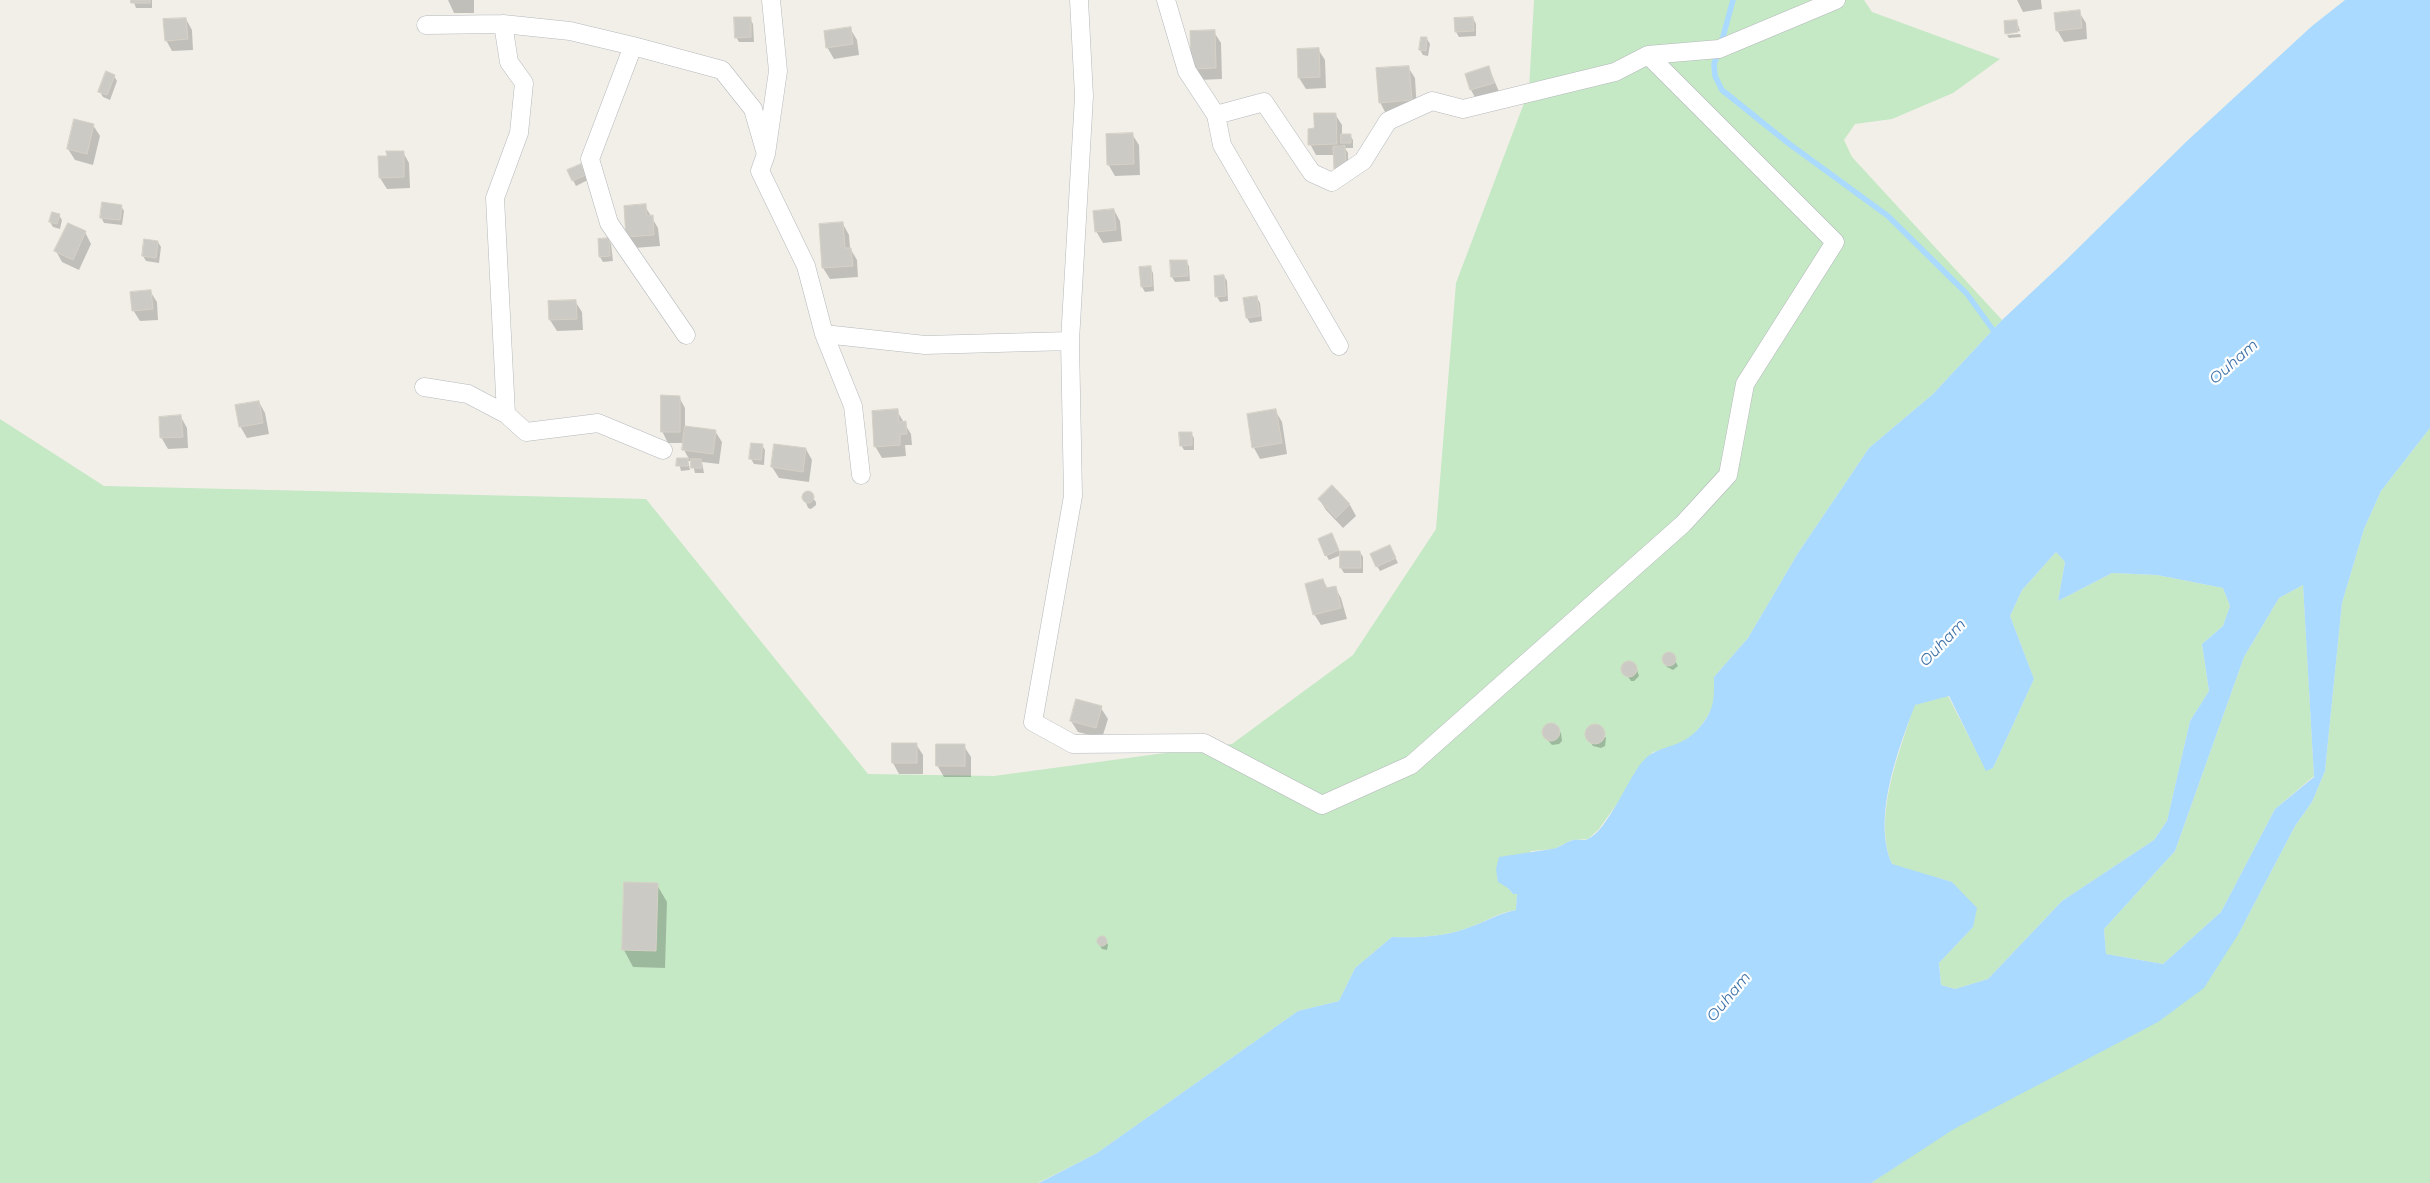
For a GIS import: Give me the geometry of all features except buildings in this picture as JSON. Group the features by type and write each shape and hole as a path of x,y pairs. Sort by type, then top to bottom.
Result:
{"street":[{"path":"771,0 778,71 766,154 760,171 806,266 824,334 853,406 861,475"},
{"path":"1078,0 1084,96 1070,341 1073,496 1033,722 1073,744 1204,743 1322,805 1411,765 1683,524 1728,475 1745,384 1835,242 1648,55"},
{"path":"1166,0 1187,71 1216,115 1222,145 1339,346"},
{"path":"1216,115 1264,102 1312,173 1332,182 1362,161 1388,122 1432,102 1463,109 1615,72 1648,55 1719,49 1836,0"},
{"path":"426,25 503,24 570,31 722,70 753,109 766,154"},
{"path":"503,24 509,62 524,83 519,133 495,198 506,414"},
{"path":"633,46 590,159 609,223 686,335"},
{"path":"824,334 925,345 1070,341"},
{"path":"424,387 468,394 506,414 526,432 598,423 663,450"}],"green space":[{"path":"1534,0 1864,0 1872,12 2000,59 1953,93 1892,119 1855,124 1844,140 1852,157 2002,320 1933,394 1869,448 1798,553 1748,638 1714,677 1714,706 1701,726 1688,740 1667,749 1653,752 1636,771 1619,801 1599,829 1588,839 1572,840 1554,849 1531,851 1508,888 1513,894 1517,894 1516,910 1447,934 1420,937 1392,937 1355,968 1339,1001 1298,1011 1097,1153 1038,1183 0,1183 0,419 104,486 646,499 868,774 994,776 1232,744 1353,655 1436,529 1456,283 1529,90"},
{"path":"2430,428 2430,1183 1871,1183 2239,933 2295,826 2312,802 2325,771 2342,603 2364,529 2381,491"},
{"path":"2056,552 2065,562 2058,601 2112,573 2157,575 2223,588 2230,606 2223,626 2202,644 2209,691 2190,721 2167,821 2154,840 2062,901 1988,979 1955,989 1941,985 1939,963 1973,927 1952,882 1892,865 1887,846 1885,826 1890,784 1914,705 1948,696 1986,770 1993,768 2034,679 2010,616 2022,590"},
{"path":"2303,585 2314,776 2275,809 2221,912 2163,964 2106,954 2104,929 2175,851 2244,657 2279,598"}],"water":[{"name":"Ouham","path":"2345,0 2430,0 2430,428 2381,491 2364,529 2342,603 2325,771 2312,802 2295,826 2239,933 2204,988 2158,1022 1954,1129 1871,1183 1039,1183 1097,1153 1298,1011 1339,1001 1355,968 1392,937 1420,937 1447,934 1516,910 1517,894 1513,894 1508,888 1498,882 1496,869 1499,857 1552,849 1573,840 1588,839 1603,825 1643,761 1656,752 1685,740 1700,727 1709,715 1713,704 1714,677 1748,638 1798,553 1869,448 1933,394 2002,320 2187,141 2312,26","holes":["2056,552 2065,562 2058,601 2112,573 2157,575 2223,588 2230,606 2223,626 2202,644 2209,691 2190,721 2167,821 2154,840 2062,901 1988,979 1955,989 1941,985 1939,963 1973,927 1977,908 1952,882 1892,864 1887,846 1885,826 1890,784 1901,742 1915,705 1949,696 1986,771 1993,768 2034,679 2010,616 2022,590","2303,585 2314,777 2275,809 2221,912 2163,964 2106,954 2104,929 2175,851 2244,657 2279,598"]}],"waterway":[{"path":"1721,44 1733,0"},
{"path":"1718,53 1714,64 1715,76 1722,90 1788,143 1888,216 1967,294 1996,334"}]}
